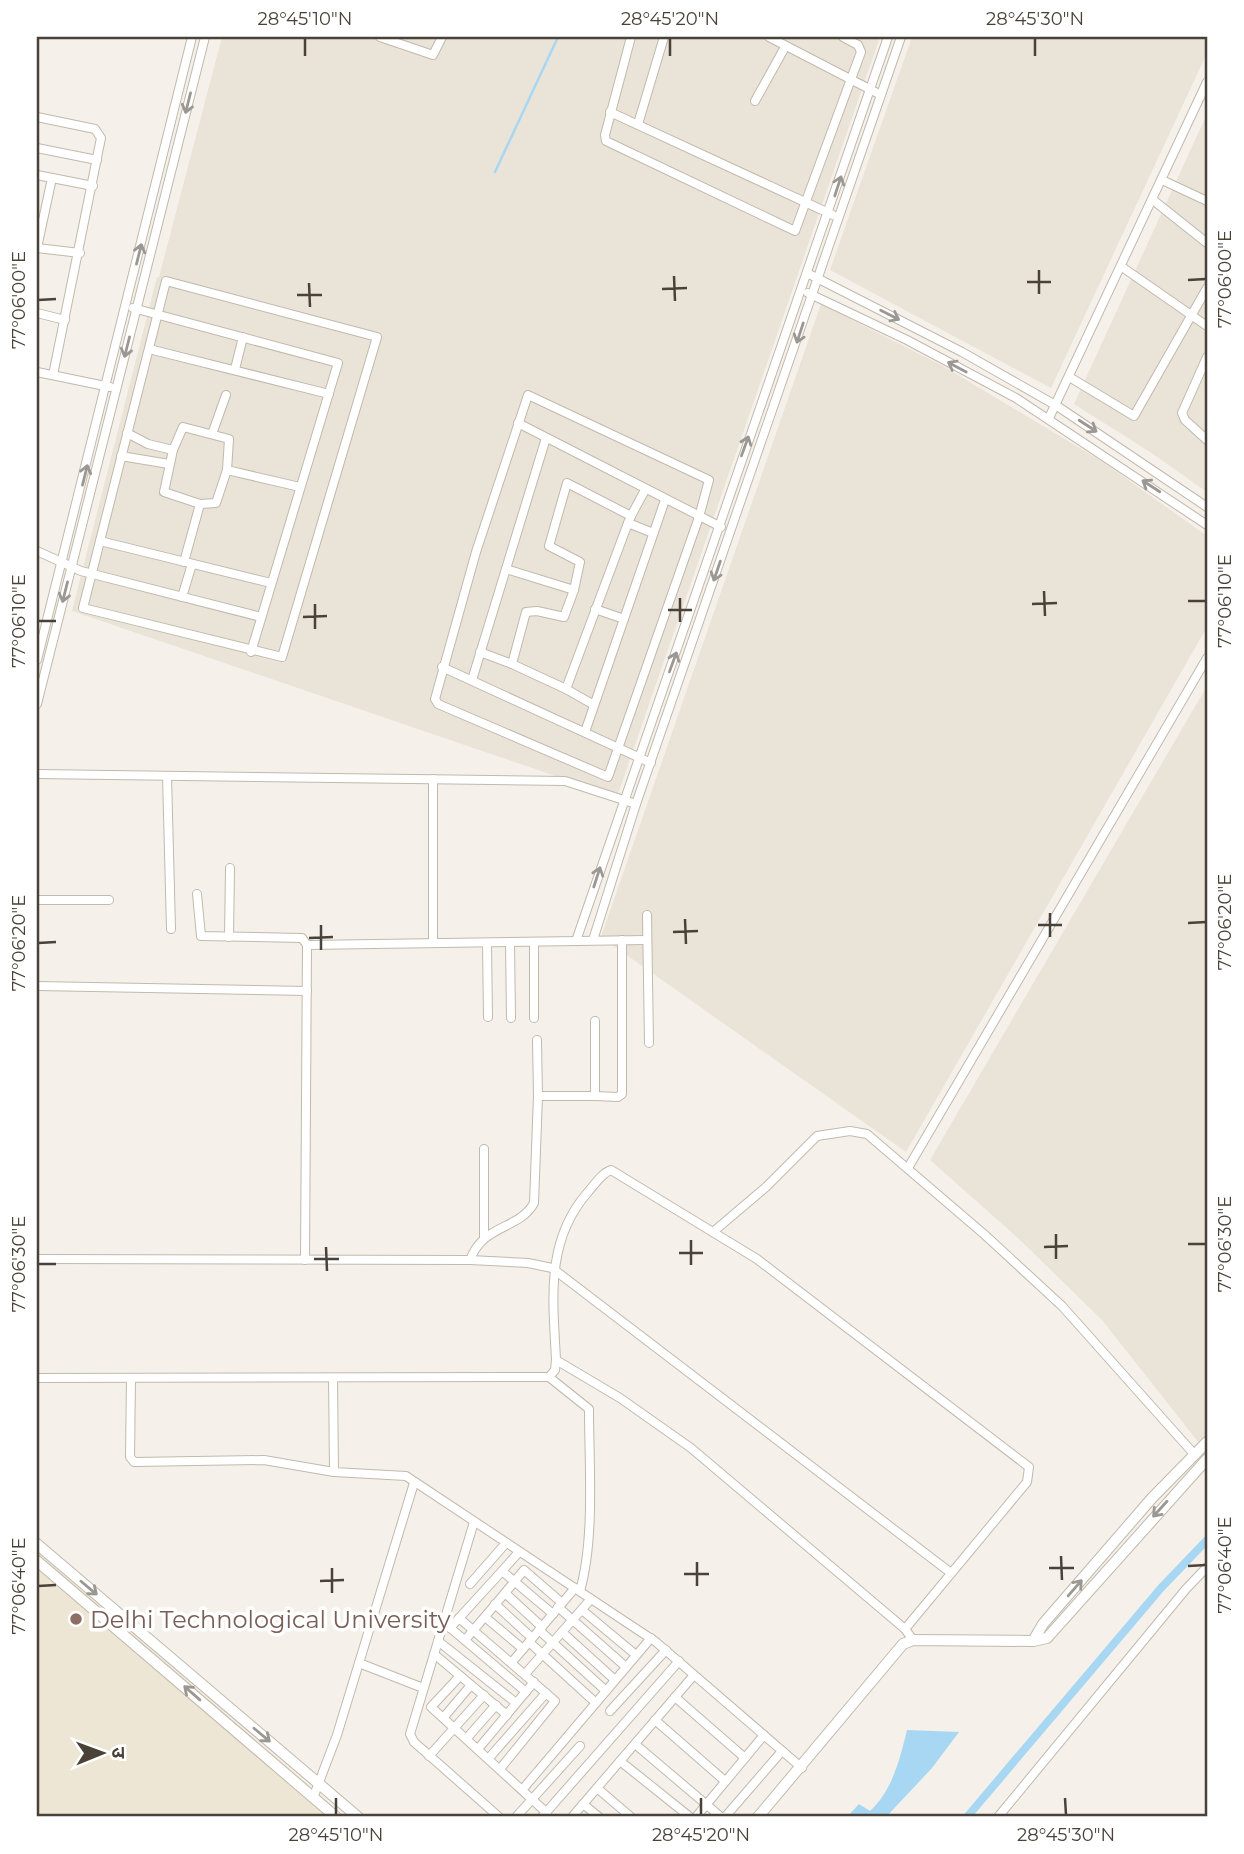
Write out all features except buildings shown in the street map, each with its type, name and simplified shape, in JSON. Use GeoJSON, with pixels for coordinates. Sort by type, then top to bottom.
{"type":"FeatureCollection","features":[{"type":"Feature","properties":{"kind":"street"},"geometry":{"type":"LineString","coordinates":[[37,704],[106,386],[192,37]]}},
{"type":"Feature","properties":{"kind":"street"},"geometry":{"type":"LineString","coordinates":[[37,660],[116,388],[205,37]]}},
{"type":"Feature","properties":{"kind":"street"},"geometry":{"type":"LineString","coordinates":[[380,37],[433,55],[442,37]]}},
{"type":"Feature","properties":{"kind":"street"},"geometry":{"type":"LineString","coordinates":[[631,37],[605,135],[608,143],[794,231],[807,203],[861,52],[858,45],[843,37]]}},
{"type":"Feature","properties":{"kind":"street"},"geometry":{"type":"LineString","coordinates":[[638,124],[664,37]]}},
{"type":"Feature","properties":{"kind":"street"},"geometry":{"type":"LineString","coordinates":[[769,37],[881,95]]}},
{"type":"Feature","properties":{"kind":"street"},"geometry":{"type":"LineString","coordinates":[[576,941],[888,37]]}},
{"type":"Feature","properties":{"kind":"street"},"geometry":{"type":"LineString","coordinates":[[593,940],[636,804],[901,37]]}},
{"type":"Feature","properties":{"kind":"street"},"geometry":{"type":"LineString","coordinates":[[755,101],[785,47]]}},
{"type":"Feature","properties":{"kind":"street"},"geometry":{"type":"LineString","coordinates":[[1049,418],[1071,378],[1207,82]]}},
{"type":"Feature","properties":{"kind":"street"},"geometry":{"type":"LineString","coordinates":[[610,112],[839,217]]}},
{"type":"Feature","properties":{"kind":"street"},"geometry":{"type":"LineString","coordinates":[[37,117],[95,129],[101,138],[80,253],[53,375]]}},
{"type":"Feature","properties":{"kind":"street"},"geometry":{"type":"LineString","coordinates":[[37,148],[97,160]]}},
{"type":"Feature","properties":{"kind":"street"},"geometry":{"type":"LineString","coordinates":[[37,175],[93,186]]}},
{"type":"Feature","properties":{"kind":"street"},"geometry":{"type":"LineString","coordinates":[[52,178],[37,248],[80,253]]}},
{"type":"Feature","properties":{"kind":"street"},"geometry":{"type":"LineString","coordinates":[[1162,180],[1207,201]]}},
{"type":"Feature","properties":{"kind":"street"},"geometry":{"type":"LineString","coordinates":[[1153,200],[1207,243]]}},
{"type":"Feature","properties":{"kind":"street"},"geometry":{"type":"LineString","coordinates":[[1122,267],[1207,326]]}},
{"type":"Feature","properties":{"kind":"street"},"geometry":{"type":"LineString","coordinates":[[807,273],[961,352],[1057,406],[1207,507]]}},
{"type":"Feature","properties":{"kind":"street"},"geometry":{"type":"LineString","coordinates":[[167,281],[377,337],[284,654],[278,658],[83,608],[149,349],[167,281]]}},
{"type":"Feature","properties":{"kind":"street"},"geometry":{"type":"LineString","coordinates":[[1071,378],[1134,416],[1207,288]]}},
{"type":"Feature","properties":{"kind":"street"},"geometry":{"type":"LineString","coordinates":[[800,291],[906,340],[1049,418],[1207,525]]}},
{"type":"Feature","properties":{"kind":"street"},"geometry":{"type":"LineString","coordinates":[[126,307],[337,362],[339,365],[251,652]]}},
{"type":"Feature","properties":{"kind":"street"},"geometry":{"type":"LineString","coordinates":[[37,313],[65,320]]}},
{"type":"Feature","properties":{"kind":"street"},"geometry":{"type":"LineString","coordinates":[[235,369],[243,337]]}},
{"type":"Feature","properties":{"kind":"street"},"geometry":{"type":"LineString","coordinates":[[149,349],[329,394]]}},
{"type":"Feature","properties":{"kind":"street"},"geometry":{"type":"LineString","coordinates":[[1207,357],[1182,413],[1185,420],[1207,437]]}},
{"type":"Feature","properties":{"kind":"street"},"geometry":{"type":"LineString","coordinates":[[37,372],[116,388]]}},
{"type":"Feature","properties":{"kind":"street"},"geometry":{"type":"LineString","coordinates":[[212,434],[226,395]]}},
{"type":"Feature","properties":{"kind":"street"},"geometry":{"type":"LineString","coordinates":[[531,395],[708,478],[699,517],[609,776],[605,777],[438,704],[435,699],[442,667],[526,397],[531,395]]}},
{"type":"Feature","properties":{"kind":"street"},"geometry":{"type":"LineString","coordinates":[[518,423],[730,532]]}},
{"type":"Feature","properties":{"kind":"street"},"geometry":{"type":"LineString","coordinates":[[183,427],[230,440],[227,470],[216,503],[200,504],[165,495],[163,489],[173,450],[183,427]]}},
{"type":"Feature","properties":{"kind":"street"},"geometry":{"type":"LineString","coordinates":[[127,433],[148,444],[173,450]]}},
{"type":"Feature","properties":{"kind":"street"},"geometry":{"type":"LineString","coordinates":[[472,680],[546,438]]}},
{"type":"Feature","properties":{"kind":"street"},"geometry":{"type":"LineString","coordinates":[[121,456],[169,464]]}},
{"type":"Feature","properties":{"kind":"street"},"geometry":{"type":"LineString","coordinates":[[227,470],[300,487]]}},
{"type":"Feature","properties":{"kind":"street"},"geometry":{"type":"LineString","coordinates":[[512,664],[527,611],[563,618],[574,590],[580,562],[549,546],[566,483],[653,533]]}},
{"type":"Feature","properties":{"kind":"street"},"geometry":{"type":"LineString","coordinates":[[566,689],[629,519],[645,490]]}},
{"type":"Feature","properties":{"kind":"street"},"geometry":{"type":"LineString","coordinates":[[585,732],[665,500]]}},
{"type":"Feature","properties":{"kind":"street"},"geometry":{"type":"LineString","coordinates":[[182,597],[200,504]]}},
{"type":"Feature","properties":{"kind":"street"},"geometry":{"type":"LineString","coordinates":[[100,541],[271,583]]}},
{"type":"Feature","properties":{"kind":"street"},"geometry":{"type":"LineString","coordinates":[[37,551],[92,574],[261,618]]}},
{"type":"Feature","properties":{"kind":"street"},"geometry":{"type":"LineString","coordinates":[[506,569],[574,590]]}},
{"type":"Feature","properties":{"kind":"street"},"geometry":{"type":"LineString","coordinates":[[595,609],[624,619]]}},
{"type":"Feature","properties":{"kind":"street"},"geometry":{"type":"LineString","coordinates":[[480,652],[566,689],[594,705]]}},
{"type":"Feature","properties":{"kind":"street"},"geometry":{"type":"LineString","coordinates":[[908,1168],[1207,657]]}},
{"type":"Feature","properties":{"kind":"street"},"geometry":{"type":"LineString","coordinates":[[442,667],[651,763]]}},
{"type":"Feature","properties":{"kind":"street"},"geometry":{"type":"LineString","coordinates":[[37,774],[565,781],[636,804]]}},
{"type":"Feature","properties":{"kind":"street"},"geometry":{"type":"LineString","coordinates":[[167,775],[171,929]]}},
{"type":"Feature","properties":{"kind":"street"},"geometry":{"type":"LineString","coordinates":[[433,779],[433,943]]}},
{"type":"Feature","properties":{"kind":"street"},"geometry":{"type":"LineString","coordinates":[[229,868],[229,937]]}},
{"type":"Feature","properties":{"kind":"street"},"geometry":{"type":"LineString","coordinates":[[197,894],[199,934],[229,937],[302,937],[307,945],[305,1260]]}},
{"type":"Feature","properties":{"kind":"street"},"geometry":{"type":"LineString","coordinates":[[37,900],[109,900]]}},
{"type":"Feature","properties":{"kind":"street"},"geometry":{"type":"LineString","coordinates":[[647,915],[649,1043]]}},
{"type":"Feature","properties":{"kind":"street"},"geometry":{"type":"LineString","coordinates":[[538,1096],[618,1097],[622,1094],[622,940]]}},
{"type":"Feature","properties":{"kind":"street"},"geometry":{"type":"LineString","coordinates":[[307,945],[647,940]]}},
{"type":"Feature","properties":{"kind":"street"},"geometry":{"type":"LineString","coordinates":[[534,942],[534,1018]]}},
{"type":"Feature","properties":{"kind":"street"},"geometry":{"type":"LineString","coordinates":[[487,943],[488,1017]]}},
{"type":"Feature","properties":{"kind":"street"},"geometry":{"type":"LineString","coordinates":[[510,943],[512,1018]]}},
{"type":"Feature","properties":{"kind":"street"},"geometry":{"type":"LineString","coordinates":[[37,986],[307,991]]}},
{"type":"Feature","properties":{"kind":"street"},"geometry":{"type":"LineString","coordinates":[[595,1021],[595,1096]]}},
{"type":"Feature","properties":{"kind":"street"},"geometry":{"type":"LineString","coordinates":[[472,1254],[484,1238],[527,1212],[534,1203],[537,1040]]}},
{"type":"Feature","properties":{"kind":"street"},"geometry":{"type":"LineString","coordinates":[[713,1232],[820,1134],[850,1131],[867,1134],[1062,1306],[1194,1454]]}},
{"type":"Feature","properties":{"kind":"street"},"geometry":{"type":"LineString","coordinates":[[484,1149],[484,1238]]}},
{"type":"Feature","properties":{"kind":"street"},"geometry":{"type":"LineString","coordinates":[[549,1377],[555,1370],[556,1360],[552,1268],[557,1249],[575,1207],[608,1170],[713,1232],[785,1279],[1029,1467],[1027,1482],[905,1629]]}},
{"type":"Feature","properties":{"kind":"street"},"geometry":{"type":"LineString","coordinates":[[37,1259],[305,1260],[472,1254],[552,1268],[951,1573]]}},
{"type":"Feature","properties":{"kind":"street"},"geometry":{"type":"LineString","coordinates":[[556,1360],[620,1398],[691,1448],[905,1629],[913,1640]]}},
{"type":"Feature","properties":{"kind":"street"},"geometry":{"type":"LineString","coordinates":[[37,1378],[549,1377],[589,1409],[586,1541],[577,1589],[557,1608],[512,1662]]}},
{"type":"Feature","properties":{"kind":"street"},"geometry":{"type":"LineString","coordinates":[[131,1378],[130,1457],[134,1462],[264,1460],[334,1472],[403,1475],[651,1638],[802,1768]]}},
{"type":"Feature","properties":{"kind":"street"},"geometry":{"type":"LineString","coordinates":[[333,1378],[334,1472]]}},
{"type":"Feature","properties":{"kind":"street"},"geometry":{"type":"LineString","coordinates":[[1033,1641],[1043,1624],[1207,1442]]}},
{"type":"Feature","properties":{"kind":"street"},"geometry":{"type":"LineString","coordinates":[[758,1817],[802,1768],[903,1644],[913,1640],[1033,1641],[1052,1635],[1207,1459]]}},
{"type":"Feature","properties":{"kind":"street"},"geometry":{"type":"LineString","coordinates":[[313,1798],[320,1786],[414,1483]]}},
{"type":"Feature","properties":{"kind":"street"},"geometry":{"type":"LineString","coordinates":[[474,1522],[447,1625],[438,1641],[410,1738],[499,1817]]}},
{"type":"Feature","properties":{"kind":"street"},"geometry":{"type":"LineString","coordinates":[[470,1584],[506,1543]]}},
{"type":"Feature","properties":{"kind":"street"},"geometry":{"type":"LineString","coordinates":[[37,1544],[358,1817]]}},
{"type":"Feature","properties":{"kind":"street"},"geometry":{"type":"LineString","coordinates":[[447,1625],[459,1618],[519,1552]]}},
{"type":"Feature","properties":{"kind":"street"},"geometry":{"type":"LineString","coordinates":[[465,1640],[533,1560]]}},
{"type":"Feature","properties":{"kind":"street"},"geometry":{"type":"LineString","coordinates":[[37,1562],[336,1817]]}},
{"type":"Feature","properties":{"kind":"street"},"geometry":{"type":"LineString","coordinates":[[998,1817],[1207,1567]]}},
{"type":"Feature","properties":{"kind":"street"},"geometry":{"type":"LineString","coordinates":[[524,1570],[557,1608]]}},
{"type":"Feature","properties":{"kind":"street"},"geometry":{"type":"LineString","coordinates":[[502,1571],[573,1620],[626,1667]]}},
{"type":"Feature","properties":{"kind":"street"},"geometry":{"type":"LineString","coordinates":[[505,1593],[606,1691]]}},
{"type":"Feature","properties":{"kind":"street"},"geometry":{"type":"LineString","coordinates":[[525,1674],[592,1599]]}},
{"type":"Feature","properties":{"kind":"street"},"geometry":{"type":"LineString","coordinates":[[495,1605],[531,1640],[542,1655],[596,1703]]}},
{"type":"Feature","properties":{"kind":"street"},"geometry":{"type":"LineString","coordinates":[[582,1610],[636,1655]]}},
{"type":"Feature","properties":{"kind":"street"},"geometry":{"type":"LineString","coordinates":[[485,1617],[523,1649]]}},
{"type":"Feature","properties":{"kind":"street"},"geometry":{"type":"LineString","coordinates":[[459,1618],[554,1700],[554,1705],[500,1769]]}},
{"type":"Feature","properties":{"kind":"street"},"geometry":{"type":"LineString","coordinates":[[447,1625],[526,1692]]}},
{"type":"Feature","properties":{"kind":"street"},"geometry":{"type":"LineString","coordinates":[[562,1632],[615,1680]]}},
{"type":"Feature","properties":{"kind":"street"},"geometry":{"type":"LineString","coordinates":[[522,1790],[651,1638]]}},
{"type":"Feature","properties":{"kind":"street"},"geometry":{"type":"LineString","coordinates":[[438,1641],[516,1703]]}},
{"type":"Feature","properties":{"kind":"street"},"geometry":{"type":"LineString","coordinates":[[610,1711],[666,1650]]}},
{"type":"Feature","properties":{"kind":"street"},"geometry":{"type":"LineString","coordinates":[[434,1654],[507,1715]]}},
{"type":"Feature","properties":{"kind":"street"},"geometry":{"type":"LineString","coordinates":[[418,1706],[431,1707],[456,1727],[533,1800],[545,1815],[679,1661]]}},
{"type":"Feature","properties":{"kind":"street"},"geometry":{"type":"LineString","coordinates":[[359,1663],[423,1688]]}},
{"type":"Feature","properties":{"kind":"street"},"geometry":{"type":"LineString","coordinates":[[572,1817],[694,1675]]}},
{"type":"Feature","properties":{"kind":"street"},"geometry":{"type":"LineString","coordinates":[[431,1707],[460,1676]]}},
{"type":"Feature","properties":{"kind":"street"},"geometry":{"type":"LineString","coordinates":[[478,1749],[534,1682]]}},
{"type":"Feature","properties":{"kind":"street"},"geometry":{"type":"LineString","coordinates":[[444,1717],[471,1685]]}},
{"type":"Feature","properties":{"kind":"street"},"geometry":{"type":"LineString","coordinates":[[489,1758],[546,1692]]}},
{"type":"Feature","properties":{"kind":"street"},"geometry":{"type":"LineString","coordinates":[[429,1756],[484,1695]]}},
{"type":"Feature","properties":{"kind":"street"},"geometry":{"type":"LineString","coordinates":[[675,1697],[745,1758]]}},
{"type":"Feature","properties":{"kind":"street"},"geometry":{"type":"LineString","coordinates":[[467,1738],[496,1705]]}},
{"type":"Feature","properties":{"kind":"street"},"geometry":{"type":"LineString","coordinates":[[656,1720],[726,1781]]}},
{"type":"Feature","properties":{"kind":"street"},"geometry":{"type":"LineString","coordinates":[[695,1817],[764,1735]]}},
{"type":"Feature","properties":{"kind":"street"},"geometry":{"type":"LineString","coordinates":[[635,1744],[723,1817],[782,1751]]}},
{"type":"Feature","properties":{"kind":"street"},"geometry":{"type":"LineString","coordinates":[[516,1817],[580,1746]]}},
{"type":"Feature","properties":{"kind":"street"},"geometry":{"type":"LineString","coordinates":[[620,1761],[690,1817]]}},
{"type":"Feature","properties":{"kind":"street"},"geometry":{"type":"LineString","coordinates":[[597,1788],[631,1817]]}},
{"type":"Feature","properties":{"kind":"street"},"geometry":{"type":"LineString","coordinates":[[583,1804],[599,1817]]}},
{"type":"Feature","properties":{"kind":"shaded area"},"geometry":{"type":"Polygon","coordinates":[[[222,37],[880,37],[617,797],[72,611],[157,277],[222,37]]]}},
{"type":"Feature","properties":{"kind":"shaded area"},"geometry":{"type":"Polygon","coordinates":[[[912,37],[1207,37],[1207,53],[1051,388],[830,270],[912,37]]]}},
{"type":"Feature","properties":{"kind":"shaded area"},"geometry":{"type":"Polygon","coordinates":[[[1207,114],[1207,492],[1074,404],[1207,114]]]}},
{"type":"Feature","properties":{"kind":"shaded area"},"geometry":{"type":"Polygon","coordinates":[[[821,304],[943,366],[1103,462],[1207,536],[1207,627],[906,1152],[601,937],[821,304]]]}},
{"type":"Feature","properties":{"kind":"shaded area"},"geometry":{"type":"Polygon","coordinates":[[[1207,686],[1207,1443],[1203,1448],[1102,1320],[1019,1239],[930,1160],[1207,686]]]}},
{"type":"Feature","properties":{"kind":"shaded area","name":"Delhi Technological University"},"geometry":{"type":"Polygon","coordinates":[[[37,1552],[291,1770],[345,1817],[37,1817],[37,1552]]]}},
{"type":"Feature","properties":{"kind":"water"},"geometry":{"type":"Polygon","coordinates":[[[907,1730],[959,1732],[932,1768],[886,1817],[847,1817],[859,1804],[870,1811],[878,1803],[890,1784],[907,1730]]]}},
{"type":"Feature","properties":{"kind":"waterway"},"geometry":{"type":"LineString","coordinates":[[495,172],[558,37]]}},
{"type":"Feature","properties":{"kind":"waterway"},"geometry":{"type":"LineString","coordinates":[[967,1817],[1161,1588],[1207,1540]]}},
{"type":"Feature","properties":{"kind":"place","name":"Delhi Technological University"},"geometry":{"type":"Point","coordinates":[76,1619]}}]}
